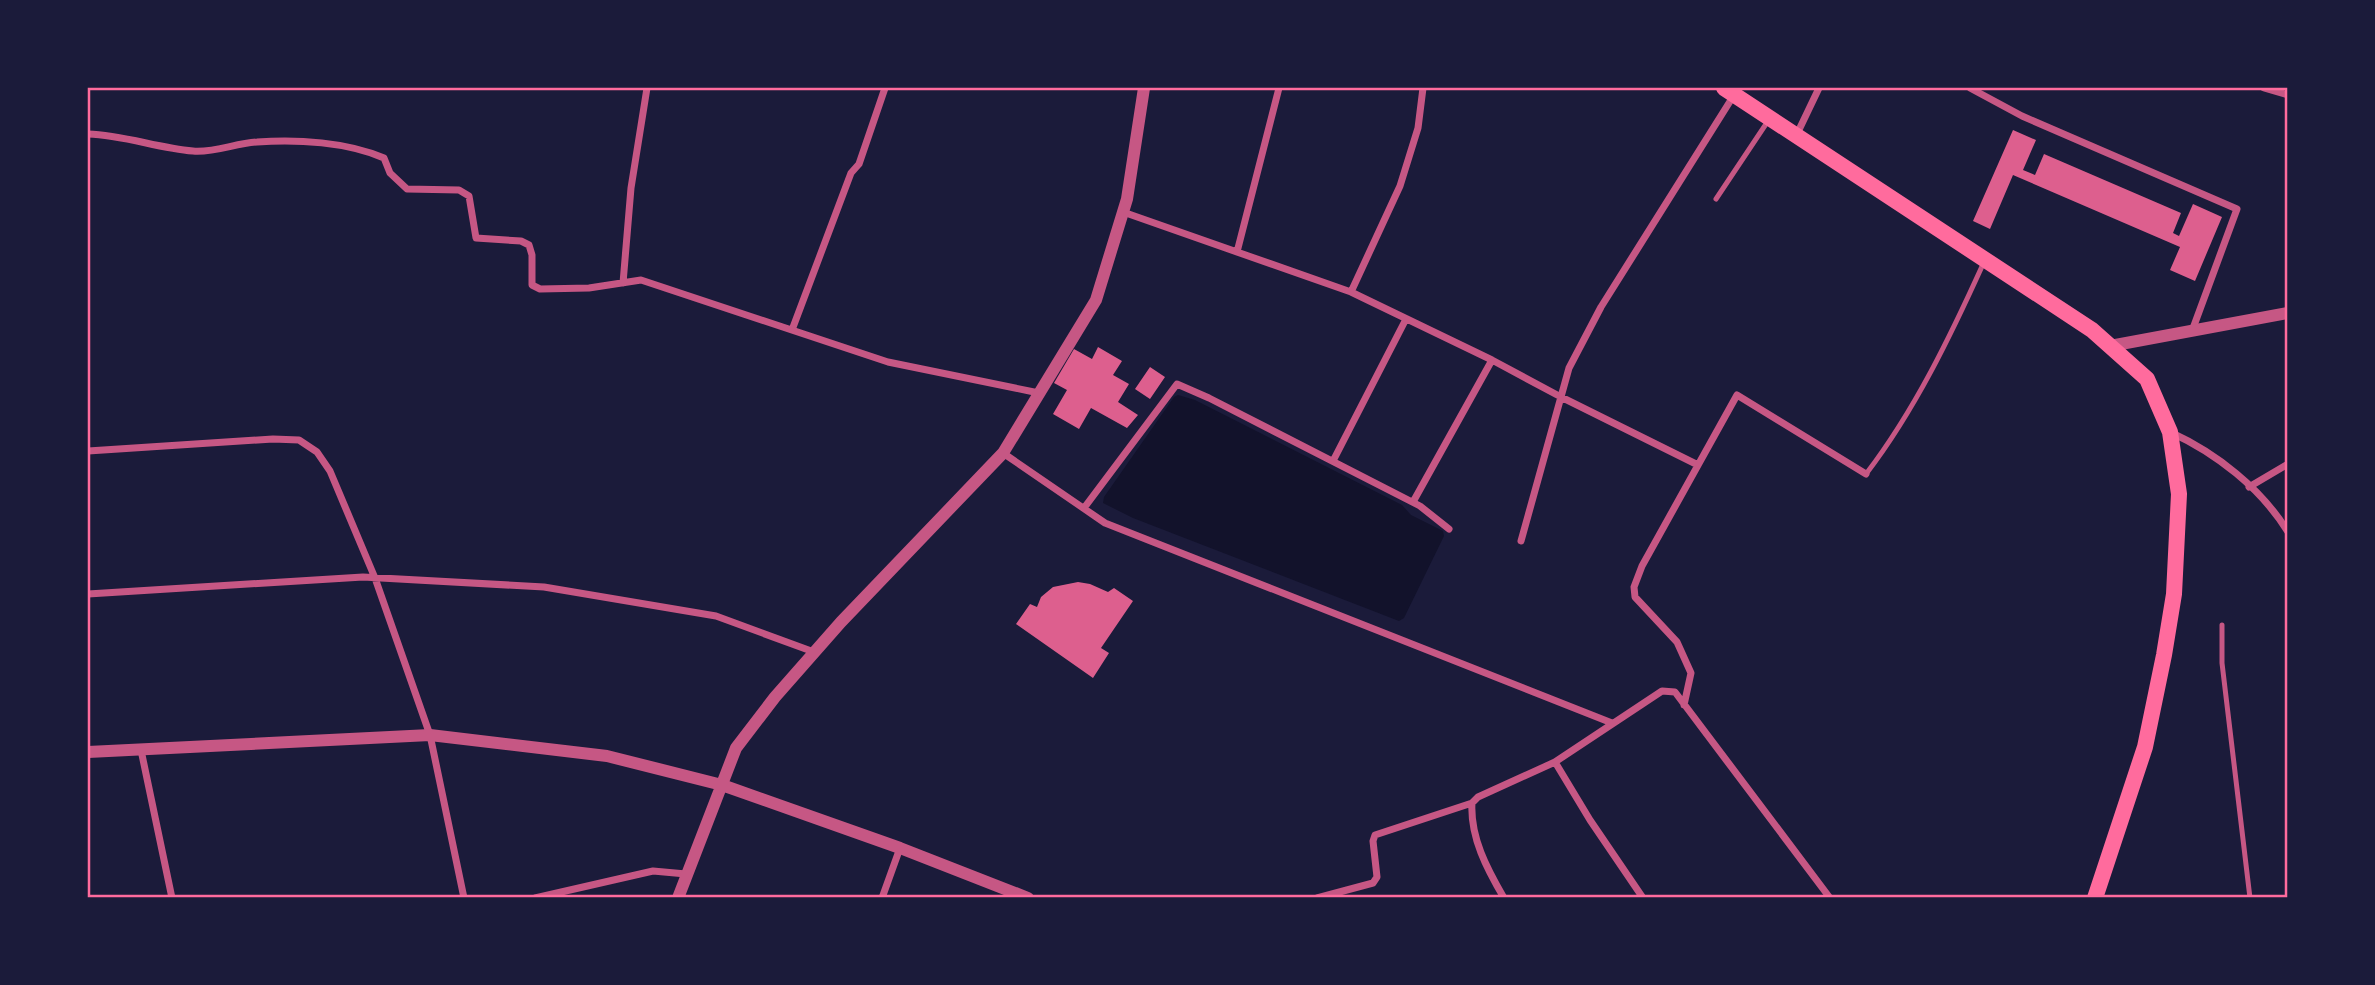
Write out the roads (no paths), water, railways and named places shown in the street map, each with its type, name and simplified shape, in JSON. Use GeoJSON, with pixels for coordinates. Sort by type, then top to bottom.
{"type":"FeatureCollection","features":[{"type":"Feature","properties":{"kind":"main road"},"geometry":{"type":"LineString","coordinates":[[1729,91],[2092,330],[2147,379],[2169,432],[2179,506],[2174,594],[2145,747],[2095,898]]}},
{"type":"Feature","properties":{"kind":"street"},"geometry":{"type":"LineString","coordinates":[[623,283],[631,188],[647,88]]}},
{"type":"Feature","properties":{"kind":"street"},"geometry":{"type":"LineString","coordinates":[[792,330],[851,173],[859,164],[886,88]]}},
{"type":"Feature","properties":{"kind":"street"},"geometry":{"type":"LineString","coordinates":[[678,898],[736,748],[814,652],[1003,453],[1096,300],[1128,199],[1143,88]]}},
{"type":"Feature","properties":{"kind":"street"},"geometry":{"type":"LineString","coordinates":[[1237,252],[1279,88]]}},
{"type":"Feature","properties":{"kind":"street"},"geometry":{"type":"LineString","coordinates":[[1351,292],[1400,186],[1418,128],[1423,88]]}},
{"type":"Feature","properties":{"kind":"street"},"geometry":{"type":"LineString","coordinates":[[1796,135],[1819,88]]}},
{"type":"Feature","properties":{"kind":"street"},"geometry":{"type":"LineString","coordinates":[[1970,88],[2021,116],[2237,209],[2192,331]]}},
{"type":"Feature","properties":{"kind":"street"},"geometry":{"type":"LineString","coordinates":[[2264,88],[2287,95]]}},
{"type":"Feature","properties":{"kind":"street"},"geometry":{"type":"LineString","coordinates":[[1521,541],[1569,368],[1601,307],[1729,91]]}},
{"type":"Feature","properties":{"kind":"street"},"geometry":{"type":"LineString","coordinates":[[88,134],[108,134],[197,151],[256,142],[306,142],[366,150],[384,158],[390,173],[407,189],[459,190],[469,196],[476,238],[521,241],[529,245],[532,255],[531,285],[540,289],[589,288],[641,280],[888,362],[1040,393]]}},
{"type":"Feature","properties":{"kind":"street"},"geometry":{"type":"LineString","coordinates":[[1123,212],[1351,292],[1698,464]]}},
{"type":"Feature","properties":{"kind":"street"},"geometry":{"type":"LineString","coordinates":[[2110,346],[2287,313]]}},
{"type":"Feature","properties":{"kind":"street"},"geometry":{"type":"LineString","coordinates":[[1334,461],[1406,319]]}},
{"type":"Feature","properties":{"kind":"street"},"geometry":{"type":"LineString","coordinates":[[1413,502],[1492,360]]}},
{"type":"Feature","properties":{"kind":"street"},"geometry":{"type":"LineString","coordinates":[[1084,508],[1177,384],[1413,502],[1448,528]]}},
{"type":"Feature","properties":{"kind":"street"},"geometry":{"type":"LineString","coordinates":[[1684,705],[1691,673],[1678,642],[1636,597],[1634,587],[1642,566],[1737,395],[1866,474]]}},
{"type":"Feature","properties":{"kind":"street"},"geometry":{"type":"LineString","coordinates":[[2169,432],[2200,446],[2229,467],[2276,512],[2287,532]]}},
{"type":"Feature","properties":{"kind":"street"},"geometry":{"type":"LineString","coordinates":[[88,451],[273,439],[299,440],[317,452],[330,471],[375,578],[430,735],[464,898]]}},
{"type":"Feature","properties":{"kind":"street"},"geometry":{"type":"LineString","coordinates":[[1003,453],[1105,523],[1612,723]]}},
{"type":"Feature","properties":{"kind":"street"},"geometry":{"type":"LineString","coordinates":[[2249,487],[2287,464]]}},
{"type":"Feature","properties":{"kind":"street"},"geometry":{"type":"LineString","coordinates":[[88,594],[375,578],[544,587],[716,616],[814,652]]}},
{"type":"Feature","properties":{"kind":"street"},"geometry":{"type":"LineString","coordinates":[[1317,898],[1373,883],[1377,877],[1373,841],[1375,835],[1472,803],[1478,797],[1555,762],[1662,691],[1675,692],[1830,898]]}},
{"type":"Feature","properties":{"kind":"street"},"geometry":{"type":"LineString","coordinates":[[88,752],[430,735],[607,756],[722,785],[900,848],[1028,898]]}},
{"type":"Feature","properties":{"kind":"street"},"geometry":{"type":"LineString","coordinates":[[141,750],[172,898]]}},
{"type":"Feature","properties":{"kind":"street"},"geometry":{"type":"LineString","coordinates":[[1555,762],[1590,820],[1643,898]]}},
{"type":"Feature","properties":{"kind":"street"},"geometry":{"type":"LineString","coordinates":[[1472,803],[1471,816],[1477,841],[1488,870],[1504,898]]}},
{"type":"Feature","properties":{"kind":"street"},"geometry":{"type":"LineString","coordinates":[[882,898],[900,848]]}},
{"type":"Feature","properties":{"kind":"street"},"geometry":{"type":"LineString","coordinates":[[535,898],[653,871],[686,874]]}},
{"type":"Feature","properties":{"kind":"lane"},"geometry":{"type":"LineString","coordinates":[[1716,199],[1770,118]]}},
{"type":"Feature","properties":{"kind":"lane"},"geometry":{"type":"LineString","coordinates":[[1866,474],[1889,444],[1958,318],[1985,259]]}},
{"type":"Feature","properties":{"kind":"lane"},"geometry":{"type":"LineString","coordinates":[[2222,625],[2222,663],[2250,898]]}}]}
